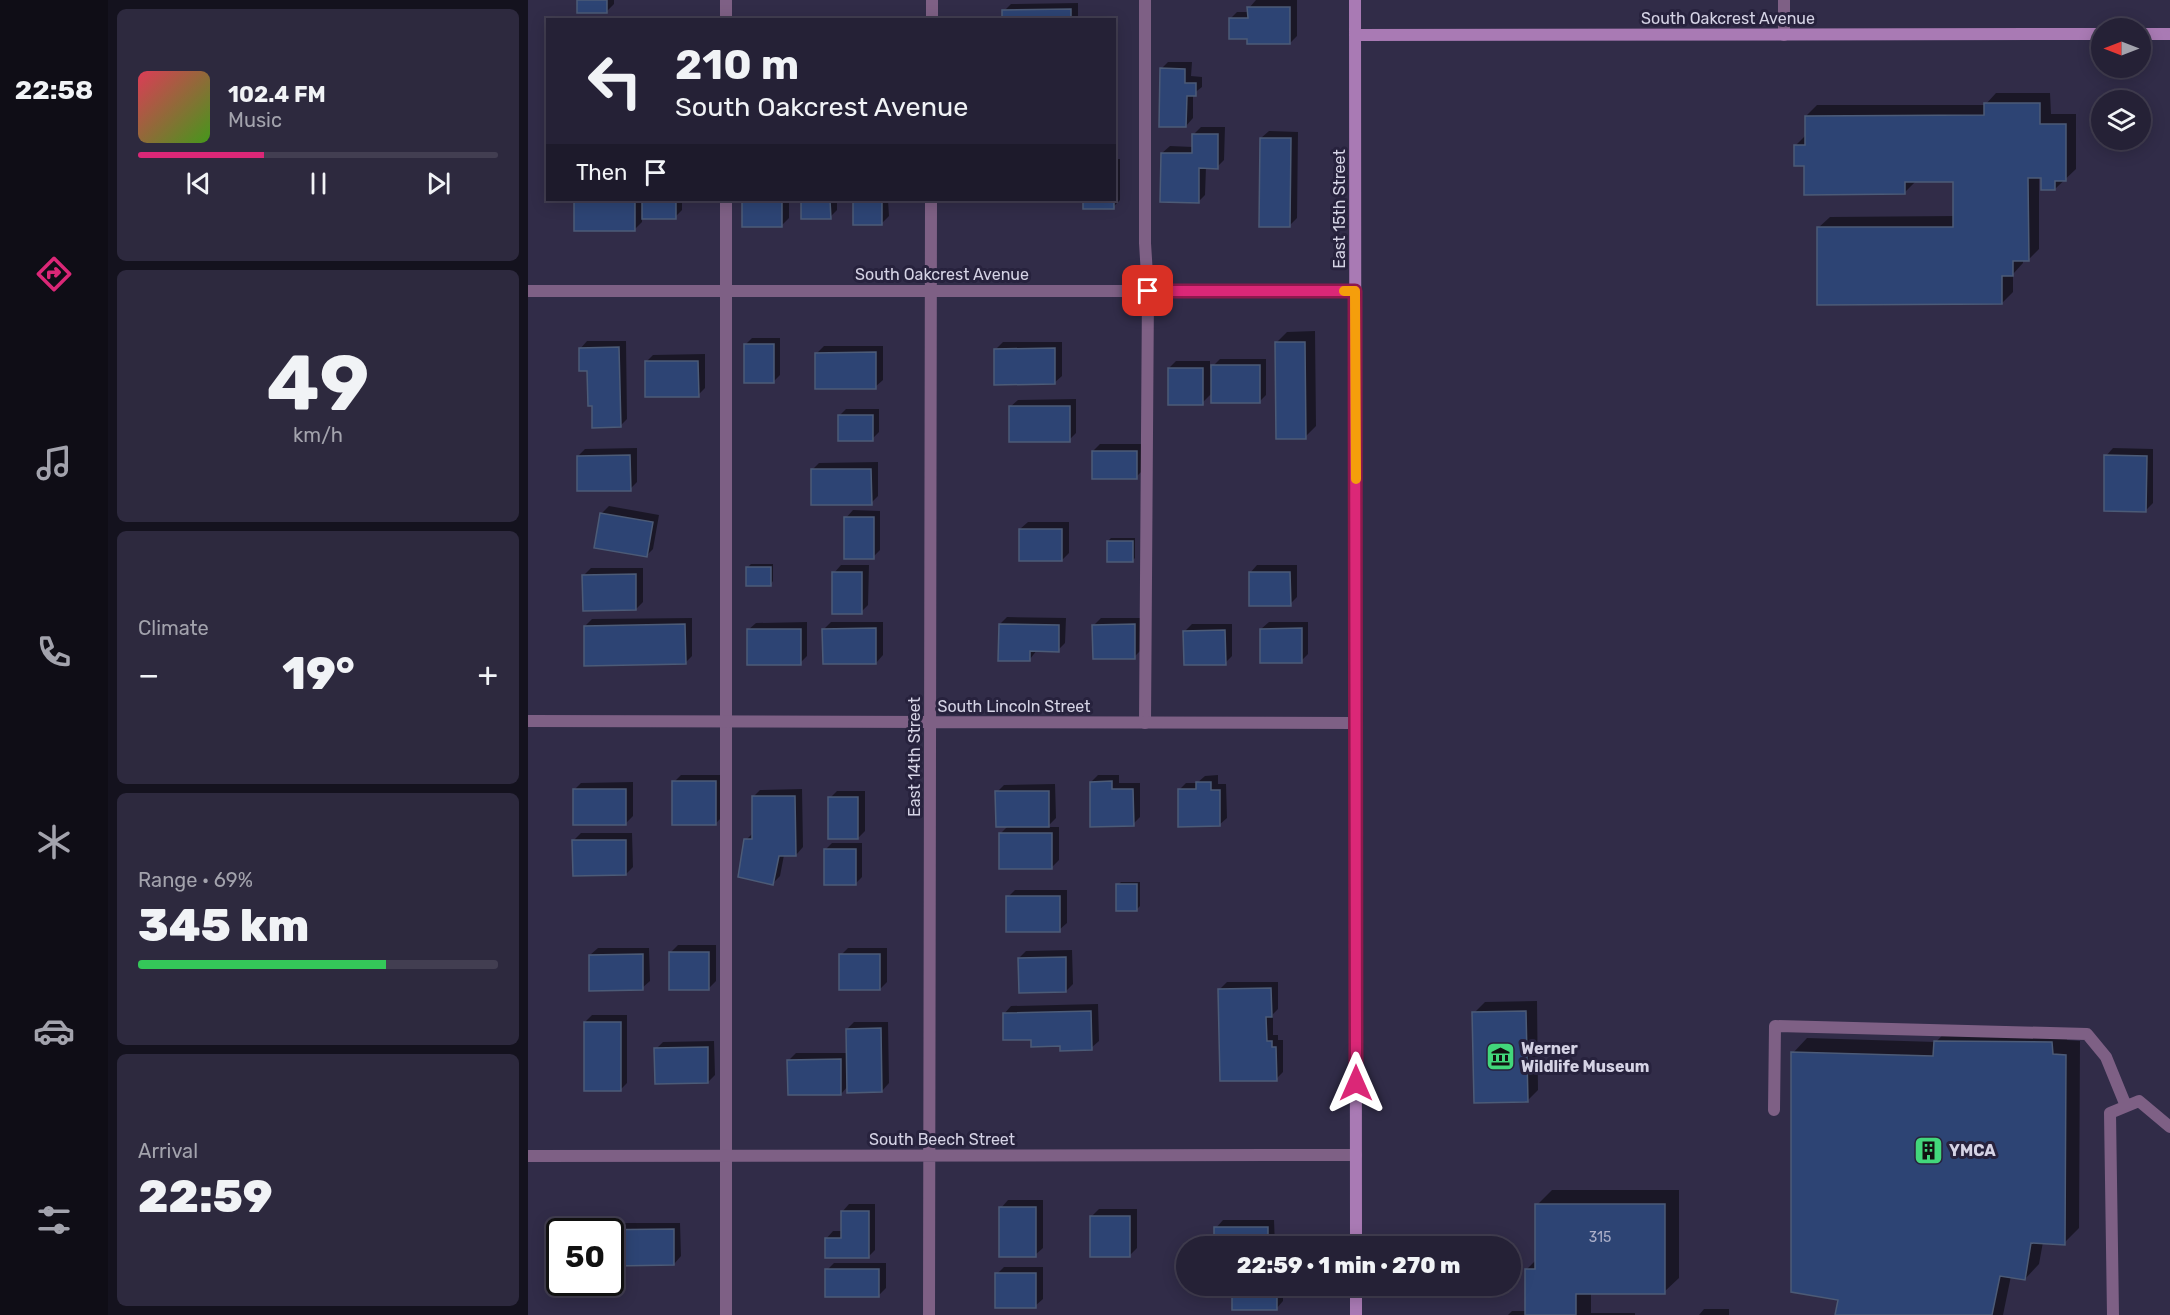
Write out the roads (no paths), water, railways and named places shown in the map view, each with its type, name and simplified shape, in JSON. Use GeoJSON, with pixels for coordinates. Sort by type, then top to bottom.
{"type":"FeatureCollection","features":[{"type":"Feature","properties":{"kind":"main road","name":"East 15th Street"},"geometry":{"type":"LineString","coordinates":[[1355,0],[1356,1236]]}},
{"type":"Feature","properties":{"kind":"main road","name":"South Oakcrest Avenue"},"geometry":{"type":"LineString","coordinates":[[1355,35],[2091,34]]}},
{"type":"Feature","properties":{"kind":"main road"},"geometry":{"type":"LineString","coordinates":[[2151,34],[2170,34]]}},
{"type":"Feature","properties":{"kind":"main road"},"geometry":{"type":"LineString","coordinates":[[1356,1296],[1356,1315]]}},
{"type":"Feature","properties":{"kind":"street"},"geometry":{"type":"LineString","coordinates":[[726,0],[726,18]]}},
{"type":"Feature","properties":{"kind":"street"},"geometry":{"type":"LineString","coordinates":[[932,0],[932,18]]}},
{"type":"Feature","properties":{"kind":"street"},"geometry":{"type":"LineString","coordinates":[[1145,723],[1148,291],[1145,243],[1146,0]]}},
{"type":"Feature","properties":{"kind":"street"},"geometry":{"type":"LineString","coordinates":[[1784,0],[1784,34]]}},
{"type":"Feature","properties":{"kind":"street"},"geometry":{"type":"LineString","coordinates":[[726,201],[726,1315]]}},
{"type":"Feature","properties":{"kind":"street","name":"East 14th Street"},"geometry":{"type":"LineString","coordinates":[[929,1315],[932,201]]}},
{"type":"Feature","properties":{"kind":"street","name":"South Oakcrest Avenue"},"geometry":{"type":"LineString","coordinates":[[528,291],[1355,291]]}},
{"type":"Feature","properties":{"kind":"street","name":"South Lincoln Street"},"geometry":{"type":"LineString","coordinates":[[528,721],[1356,723]]}},
{"type":"Feature","properties":{"kind":"street"},"geometry":{"type":"LineString","coordinates":[[1774,1110],[1775,1026],[2087,1034],[2106,1057],[2127,1106]]}},
{"type":"Feature","properties":{"kind":"street"},"geometry":{"type":"LineString","coordinates":[[2112,1315],[2110,1113],[2139,1101],[2170,1127]]}},
{"type":"Feature","properties":{"kind":"street","name":"South Beech Street"},"geometry":{"type":"LineString","coordinates":[[528,1156],[1356,1155]]}},
{"type":"Feature","properties":{"kind":"place","name":"Werner Wildlife Museum"},"geometry":{"type":"Point","coordinates":[1500,1057]}},
{"type":"Feature","properties":{"kind":"place","name":"YMCA"},"geometry":{"type":"Point","coordinates":[1928,1150]}}]}
